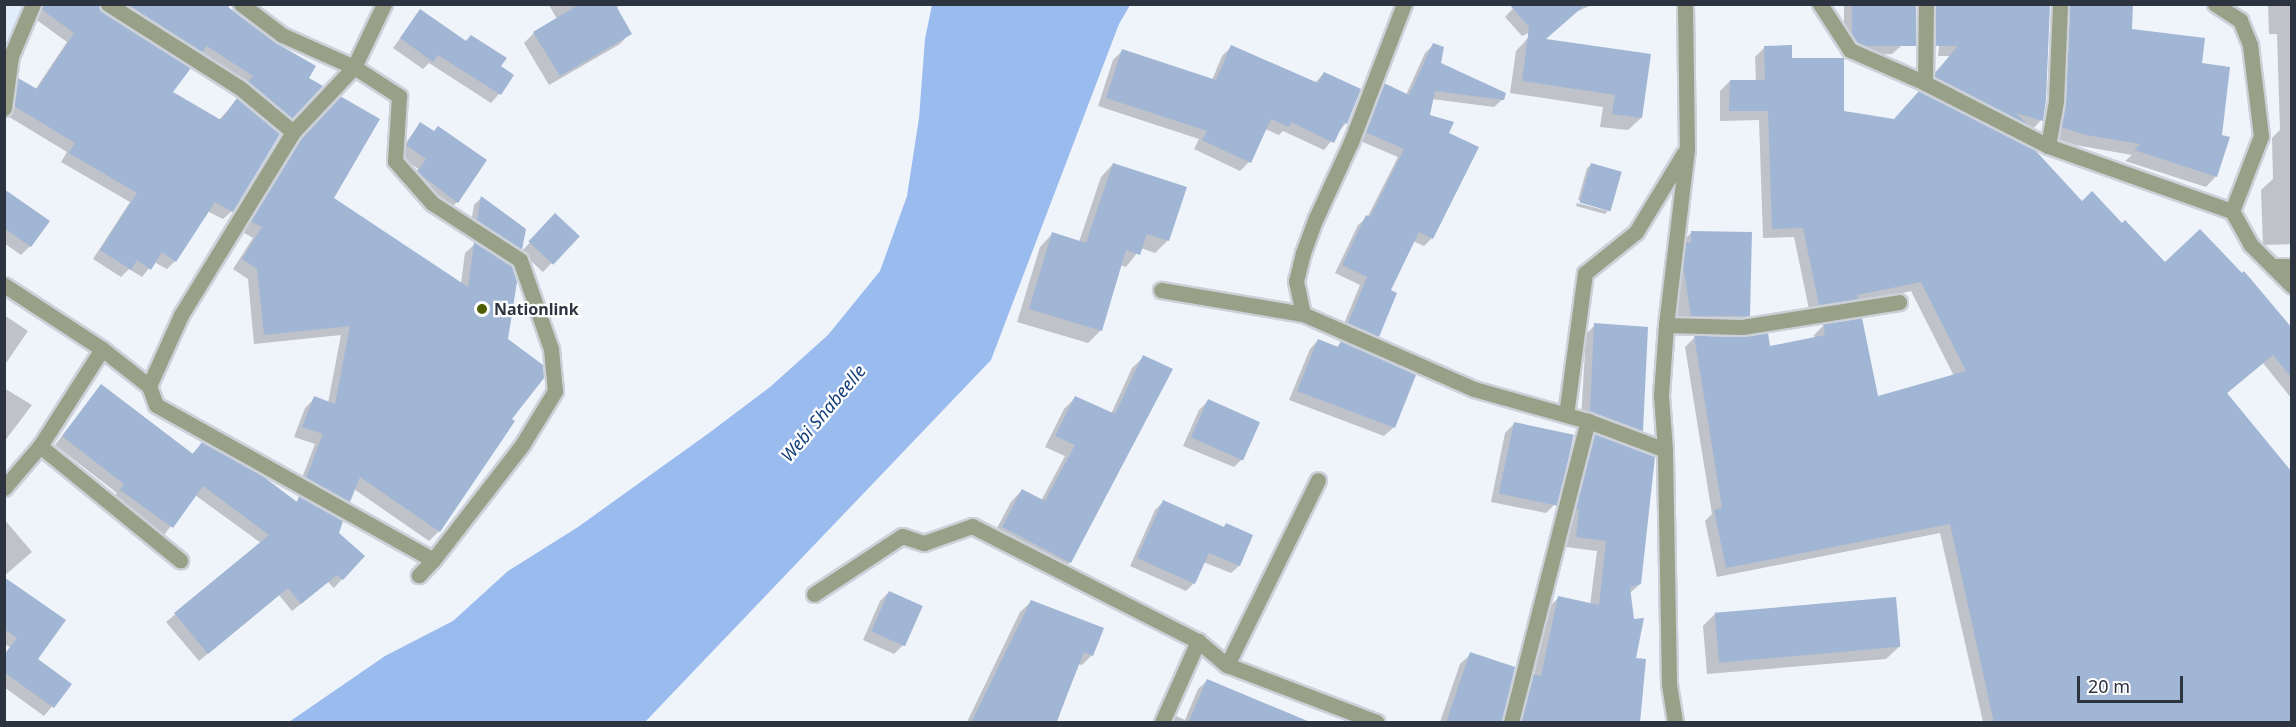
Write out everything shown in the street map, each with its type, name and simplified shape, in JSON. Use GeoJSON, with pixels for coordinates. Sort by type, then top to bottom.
{"type":"FeatureCollection","features":[{"type":"Feature","properties":{"kind":"street"},"geometry":{"type":"LineString","coordinates":[[4,108],[12,56],[33,4]]}},
{"type":"Feature","properties":{"kind":"street"},"geometry":{"type":"LineString","coordinates":[[108,4],[238,87],[293,132]]}},
{"type":"Feature","properties":{"kind":"street"},"geometry":{"type":"LineString","coordinates":[[242,4],[282,35],[354,67],[399,96],[395,161],[432,203],[520,260],[551,349],[555,391],[522,445],[419,575]]}},
{"type":"Feature","properties":{"kind":"street"},"geometry":{"type":"LineString","coordinates":[[149,386],[181,315],[293,132],[354,67],[384,4]]}},
{"type":"Feature","properties":{"kind":"street"},"geometry":{"type":"LineString","coordinates":[[1303,314],[1296,281],[1303,253],[1316,218],[1351,142],[1404,4]]}},
{"type":"Feature","properties":{"kind":"street"},"geometry":{"type":"LineString","coordinates":[[1675,723],[1669,684],[1665,450],[1661,394],[1666,325],[1687,148],[1685,4]]}},
{"type":"Feature","properties":{"kind":"street"},"geometry":{"type":"LineString","coordinates":[[1820,4],[1850,50],[1925,83],[2048,146],[2232,211],[2250,244],[2292,286]]}},
{"type":"Feature","properties":{"kind":"street"},"geometry":{"type":"LineString","coordinates":[[1925,83],[1926,4]]}},
{"type":"Feature","properties":{"kind":"street"},"geometry":{"type":"LineString","coordinates":[[2048,146],[2056,101],[2060,4]]}},
{"type":"Feature","properties":{"kind":"street"},"geometry":{"type":"LineString","coordinates":[[2215,4],[2240,21],[2250,45],[2261,136],[2232,211]]}},
{"type":"Feature","properties":{"kind":"street"},"geometry":{"type":"LineString","coordinates":[[1566,415],[1586,273],[1636,232],[1687,148]]}},
{"type":"Feature","properties":{"kind":"street"},"geometry":{"type":"LineString","coordinates":[[2272,266],[2292,266]]}},
{"type":"Feature","properties":{"kind":"street"},"geometry":{"type":"LineString","coordinates":[[4,285],[102,349],[149,386],[156,405],[433,560]]}},
{"type":"Feature","properties":{"kind":"street"},"geometry":{"type":"LineString","coordinates":[[1161,290],[1303,314],[1474,389],[1588,421],[1665,450]]}},
{"type":"Feature","properties":{"kind":"street"},"geometry":{"type":"LineString","coordinates":[[1666,325],[1742,327],[1899,302]]}},
{"type":"Feature","properties":{"kind":"street"},"geometry":{"type":"LineString","coordinates":[[4,488],[40,446],[102,349]]}},
{"type":"Feature","properties":{"kind":"street"},"geometry":{"type":"LineString","coordinates":[[1511,723],[1588,421]]}},
{"type":"Feature","properties":{"kind":"street"},"geometry":{"type":"LineString","coordinates":[[40,446],[180,560]]}},
{"type":"Feature","properties":{"kind":"street"},"geometry":{"type":"LineString","coordinates":[[1227,665],[1318,480]]}},
{"type":"Feature","properties":{"kind":"street"},"geometry":{"type":"LineString","coordinates":[[814,594],[902,536],[924,543],[972,526],[1198,641],[1227,665],[1376,723]]}},
{"type":"Feature","properties":{"kind":"street"},"geometry":{"type":"LineString","coordinates":[[1162,723],[1198,641]]}},
{"type":"Feature","properties":{"kind":"shaded area"},"geometry":{"type":"Polygon","coordinates":[[[5,5],[29,5],[8,42],[5,56],[5,5]]]}},
{"type":"Feature","properties":{"kind":"water","name":"Webi Shabeelle"},"geometry":{"type":"Polygon","coordinates":[[[932,5],[1130,5],[1119,24],[991,360],[645,722],[289,722],[385,656],[453,621],[508,571],[578,527],[709,433],[770,387],[828,335],[880,271],[907,196],[919,118],[925,39],[932,5]]]}},
{"type":"Feature","properties":{"kind":"building"},"geometry":{"type":"Polygon","coordinates":[[[43,4],[98,4],[103,12],[191,68],[173,92],[221,120],[237,98],[280,134],[233,212],[215,202],[176,262],[162,252],[151,270],[137,260],[131,270],[100,250],[137,193],[69,153],[75,143],[14,106],[18,78],[37,89],[74,33],[41,9],[43,4]]]}},
{"type":"Feature","properties":{"kind":"building"},"geometry":{"type":"Polygon","coordinates":[[[127,4],[224,4],[276,43],[316,66],[309,78],[323,86],[292,119],[248,82],[253,76],[207,46],[202,52],[127,4]]]}},
{"type":"Feature","properties":{"kind":"building"},"geometry":{"type":"Polygon","coordinates":[[[580,4],[615,4],[632,34],[560,76],[533,32],[580,4]]]}},
{"type":"Feature","properties":{"kind":"building"},"geometry":{"type":"Polygon","coordinates":[[[1509,4],[1586,4],[1546,39],[1651,54],[1642,118],[1612,114],[1615,95],[1522,81],[1529,27],[1509,4]]]}},
{"type":"Feature","properties":{"kind":"building"},"geometry":{"type":"Polygon","coordinates":[[[1852,4],[1916,4],[1916,46],[1866,46],[1857,42],[1852,36],[1852,4]]]}},
{"type":"Feature","properties":{"kind":"building"},"geometry":{"type":"Polygon","coordinates":[[[1936,4],[2050,4],[2043,121],[2016,113],[2028,125],[1935,77],[1935,73],[1958,46],[1935,46],[1936,4]]]}},
{"type":"Feature","properties":{"kind":"building"},"geometry":{"type":"Polygon","coordinates":[[[2070,4],[2133,4],[2132,29],[2205,38],[2202,63],[2230,67],[2222,135],[2230,137],[2217,177],[2134,150],[2140,144],[2086,135],[2061,127],[2066,101],[2070,4]]]}},
{"type":"Feature","properties":{"kind":"building"},"geometry":{"type":"Polygon","coordinates":[[[420,9],[466,41],[471,35],[507,58],[501,66],[514,75],[501,95],[438,55],[433,62],[400,38],[420,9]]]}},
{"type":"Feature","properties":{"kind":"building"},"geometry":{"type":"Polygon","coordinates":[[[1433,43],[1444,47],[1441,63],[1506,93],[1504,100],[1435,91],[1430,115],[1454,122],[1449,133],[1479,147],[1433,239],[1419,232],[1391,290],[1397,293],[1379,337],[1348,323],[1367,277],[1342,265],[1366,215],[1370,217],[1404,149],[1365,132],[1384,83],[1409,95],[1433,43]]]}},
{"type":"Feature","properties":{"kind":"building"},"geometry":{"type":"Polygon","coordinates":[[[1231,45],[1318,83],[1324,72],[1361,89],[1347,124],[1344,122],[1334,143],[1291,122],[1289,127],[1271,119],[1251,163],[1202,140],[1207,131],[1106,98],[1122,49],[1216,80],[1231,45]]]}},
{"type":"Feature","properties":{"kind":"building"},"geometry":{"type":"Polygon","coordinates":[[[1792,45],[1792,58],[1844,58],[1844,111],[1894,119],[1919,91],[2035,150],[2082,201],[2092,191],[2122,223],[2125,220],[2165,262],[2200,229],[2242,273],[2244,271],[2292,328],[2292,378],[2273,355],[2227,393],[2292,472],[2292,723],[1994,723],[1950,524],[1726,568],[1714,510],[1722,508],[1694,335],[1742,337],[1768,333],[1770,346],[1825,335],[1823,324],[1862,318],[1878,396],[1966,371],[1921,282],[1857,295],[1858,299],[1819,305],[1803,228],[1772,229],[1768,111],[1729,111],[1730,80],[1765,80],[1764,46],[1792,45]]]}},
{"type":"Feature","properties":{"kind":"building"},"geometry":{"type":"Polygon","coordinates":[[[340,96],[380,119],[334,198],[468,287],[474,242],[512,266],[517,282],[508,339],[543,365],[544,378],[512,419],[515,421],[440,532],[360,477],[350,502],[306,478],[323,434],[302,427],[314,396],[335,404],[350,326],[264,335],[257,269],[242,259],[262,227],[250,221],[301,138],[340,96]]]}},
{"type":"Feature","properties":{"kind":"building"},"geometry":{"type":"Polygon","coordinates":[[[420,122],[434,131],[438,126],[487,160],[458,203],[417,172],[426,159],[406,145],[420,122]]]}},
{"type":"Feature","properties":{"kind":"building"},"geometry":{"type":"Polygon","coordinates":[[[1113,163],[1187,187],[1169,241],[1147,234],[1140,255],[1126,250],[1102,331],[1029,309],[1052,232],[1086,243],[1113,163]]]}},
{"type":"Feature","properties":{"kind":"building"},"geometry":{"type":"Polygon","coordinates":[[[1591,163],[1622,172],[1610,211],[1580,202],[1591,163]]]}},
{"type":"Feature","properties":{"kind":"building"},"geometry":{"type":"Polygon","coordinates":[[[4,189],[50,221],[31,247],[4,228],[4,189]]]}},
{"type":"Feature","properties":{"kind":"building"},"geometry":{"type":"Polygon","coordinates":[[[481,196],[526,229],[522,250],[477,221],[481,196]]]}},
{"type":"Feature","properties":{"kind":"building"},"geometry":{"type":"Polygon","coordinates":[[[555,213],[580,236],[553,265],[528,242],[555,213]]]}},
{"type":"Feature","properties":{"kind":"building"},"geometry":{"type":"Polygon","coordinates":[[[1691,231],[1752,232],[1750,316],[1691,316],[1683,265],[1686,242],[1691,243],[1691,231]]]}},
{"type":"Feature","properties":{"kind":"building"},"geometry":{"type":"Polygon","coordinates":[[[1594,323],[1648,327],[1643,431],[1590,411],[1594,323]]]}},
{"type":"Feature","properties":{"kind":"building"},"geometry":{"type":"Polygon","coordinates":[[[1318,339],[1338,347],[1341,341],[1416,375],[1395,428],[1297,391],[1318,339]]]}},
{"type":"Feature","properties":{"kind":"building"},"geometry":{"type":"Polygon","coordinates":[[[1143,355],[1173,369],[1071,563],[1002,527],[1022,489],[1045,501],[1075,445],[1055,436],[1075,396],[1115,414],[1143,355]]]}},
{"type":"Feature","properties":{"kind":"building"},"geometry":{"type":"Polygon","coordinates":[[[101,384],[193,454],[202,442],[260,474],[297,502],[299,496],[343,521],[339,533],[365,556],[343,580],[337,575],[301,604],[288,588],[208,654],[174,613],[269,535],[203,486],[173,528],[120,490],[124,484],[62,436],[101,384]]]}},
{"type":"Feature","properties":{"kind":"building"},"geometry":{"type":"Polygon","coordinates":[[[1208,399],[1260,422],[1243,461],[1191,437],[1208,399]]]}},
{"type":"Feature","properties":{"kind":"building"},"geometry":{"type":"Polygon","coordinates":[[[1514,422],[1574,435],[1558,506],[1499,493],[1514,422]]]}},
{"type":"Feature","properties":{"kind":"building"},"geometry":{"type":"Polygon","coordinates":[[[1595,434],[1655,457],[1641,584],[1630,587],[1634,619],[1644,618],[1636,658],[1646,659],[1640,723],[1521,723],[1533,674],[1541,676],[1558,596],[1599,605],[1606,541],[1576,537],[1579,510],[1576,509],[1595,434]]]}},
{"type":"Feature","properties":{"kind":"building"},"geometry":{"type":"Polygon","coordinates":[[[1163,500],[1224,527],[1226,523],[1253,535],[1240,566],[1209,553],[1195,584],[1137,558],[1163,500]]]}},
{"type":"Feature","properties":{"kind":"building"},"geometry":{"type":"Polygon","coordinates":[[[4,577],[66,620],[38,659],[72,684],[54,708],[4,672],[4,655],[17,638],[4,629],[4,577]]]}},
{"type":"Feature","properties":{"kind":"building"},"geometry":{"type":"Polygon","coordinates":[[[889,591],[923,606],[905,646],[871,631],[889,591]]]}},
{"type":"Feature","properties":{"kind":"building"},"geometry":{"type":"Polygon","coordinates":[[[1896,597],[1900,647],[1719,663],[1715,613],[1896,597]]]}},
{"type":"Feature","properties":{"kind":"building"},"geometry":{"type":"Polygon","coordinates":[[[1031,600],[1104,628],[1093,656],[1084,652],[1056,723],[971,723],[1031,600]]]}},
{"type":"Feature","properties":{"kind":"building"},"geometry":{"type":"Polygon","coordinates":[[[1470,652],[1515,667],[1502,723],[1446,723],[1470,652]]]}},
{"type":"Feature","properties":{"kind":"building"},"geometry":{"type":"Polygon","coordinates":[[[1207,679],[1310,722],[1310,723],[1188,723],[1207,679]]]}},
{"type":"Feature","properties":{"kind":"place","name":"Nationlink"},"geometry":{"type":"Point","coordinates":[482,309]}}]}
